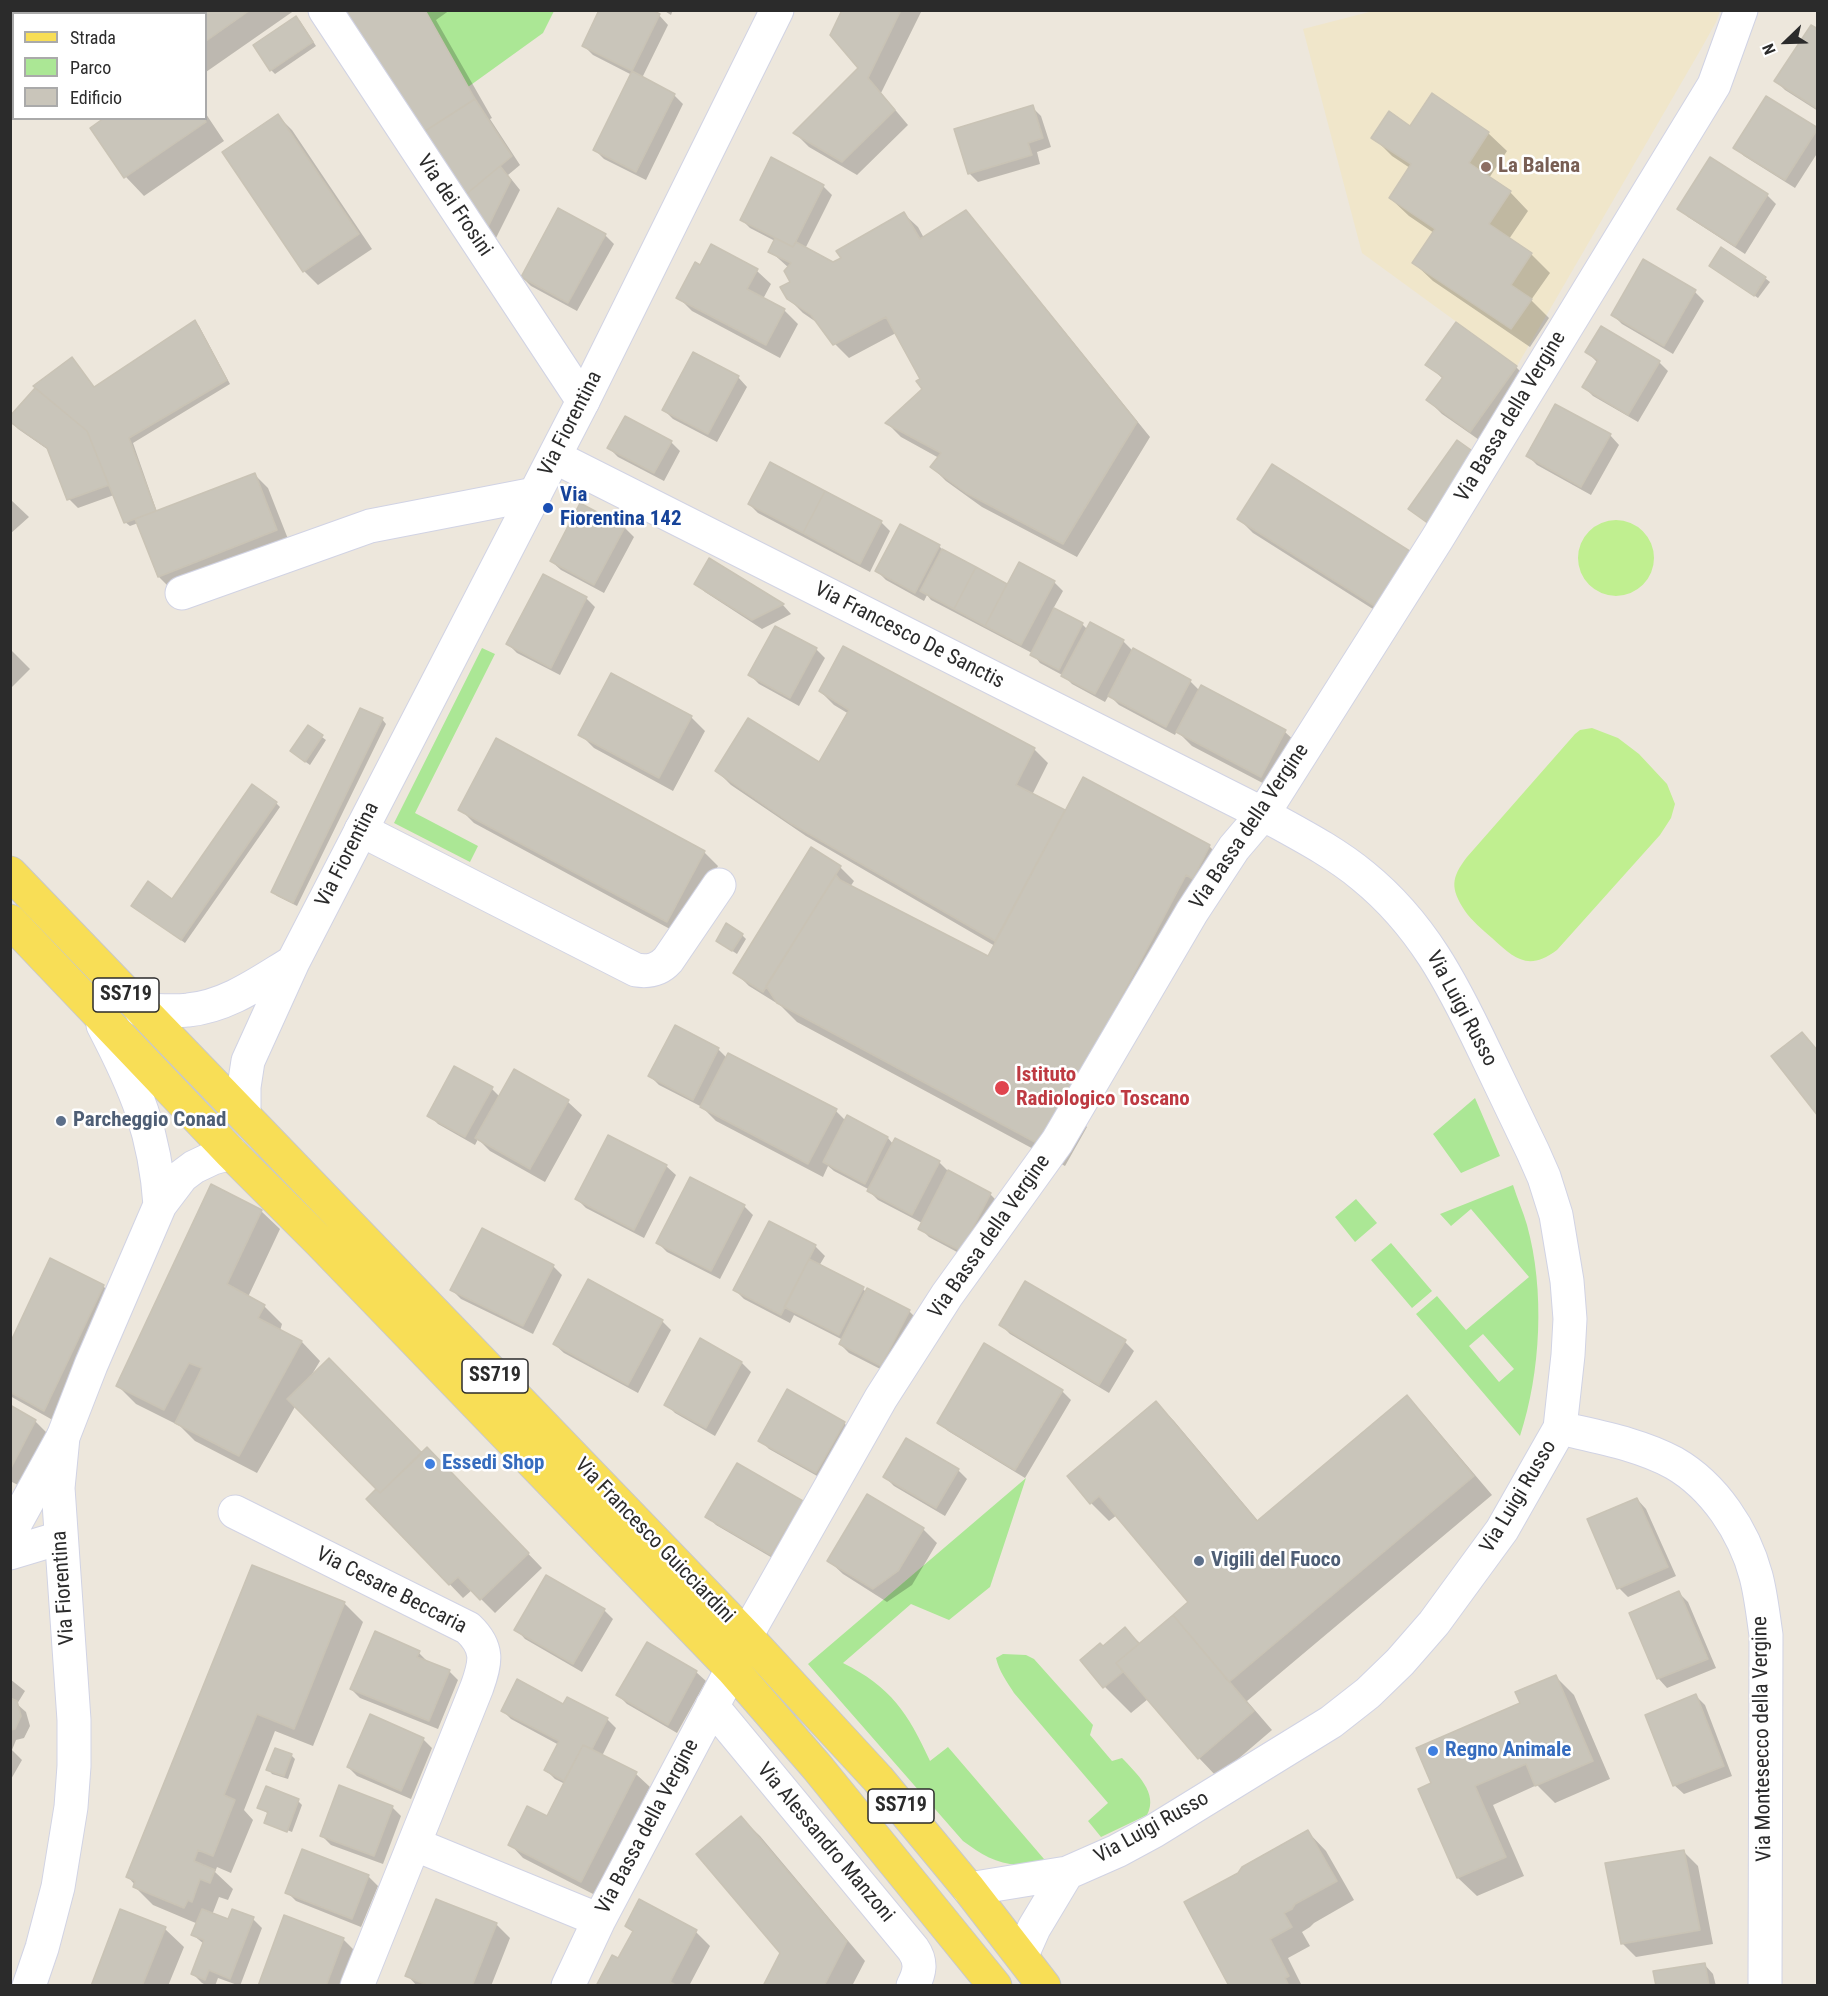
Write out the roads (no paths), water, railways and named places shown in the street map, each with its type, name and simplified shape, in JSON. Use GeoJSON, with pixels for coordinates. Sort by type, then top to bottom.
{"type":"FeatureCollection","features":[{"type":"Feature","properties":{"kind":"main road","name":"SS719"},"geometry":{"type":"LineString","coordinates":[[10,873],[244,1115]]}},
{"type":"Feature","properties":{"kind":"main road","name":"SS719"},"geometry":{"type":"LineString","coordinates":[[10,921],[231,1153]]}},
{"type":"Feature","properties":{"kind":"main road","name":"Via Francesco Guicciardini"},"geometry":{"type":"LineString","coordinates":[[244,1115],[746,1636],[878,1779],[1022,1955],[1044,1986]]}},
{"type":"Feature","properties":{"kind":"main road","name":"Via Francesco Guicciardini"},"geometry":{"type":"LineString","coordinates":[[231,1153],[319,1241],[732,1669],[817,1767],[995,1986]]}},
{"type":"Feature","properties":{"kind":"street","name":"Via dei Frosini"},"geometry":{"type":"LineString","coordinates":[[325,10],[583,401]]}},
{"type":"Feature","properties":{"kind":"street","name":"Via Fiorentina"},"geometry":{"type":"LineString","coordinates":[[244,1115],[244,1087],[248,1060],[293,962],[555,457],[777,10]]}},
{"type":"Feature","properties":{"kind":"street","name":"Via Bassa della Vergine"},"geometry":{"type":"LineString","coordinates":[[746,1636],[881,1398],[947,1296],[1057,1142],[1192,912],[1234,848],[1263,814],[1437,539],[1714,85],[1741,10]]}},
{"type":"Feature","properties":{"kind":"street","name":"Via Francesco De Sanctis"},"geometry":{"type":"LineString","coordinates":[[555,457],[1263,814]]}},
{"type":"Feature","properties":{"kind":"street"},"geometry":{"type":"LineString","coordinates":[[182,593],[370,526],[535,494]]}},
{"type":"Feature","properties":{"kind":"street","name":"Via Luigi Russo"},"geometry":{"type":"LineString","coordinates":[[969,1889],[1067,1873],[1117,1851],[1154,1832],[1331,1722],[1368,1693],[1400,1662],[1434,1623],[1476,1568],[1514,1511],[1560,1428],[1570,1319],[1568,1281],[1556,1215],[1533,1152],[1470,1020],[1437,959],[1408,920],[1385,895],[1339,858],[1263,814]]}},
{"type":"Feature","properties":{"kind":"street"},"geometry":{"type":"LineString","coordinates":[[361,830],[636,970],[646,972],[655,970],[668,960],[719,885]]}},
{"type":"Feature","properties":{"kind":"street"},"geometry":{"type":"LineString","coordinates":[[141,1010],[188,1010],[223,1002],[239,995],[293,962]]}},
{"type":"Feature","properties":{"kind":"street","name":"Via Fiorentina"},"geometry":{"type":"LineString","coordinates":[[96,1013],[127,1070],[140,1102],[158,1170],[160,1205]]}},
{"type":"Feature","properties":{"kind":"street","name":"Via Fiorentina"},"geometry":{"type":"LineString","coordinates":[[28,1986],[42,1948],[58,1887],[72,1797],[74,1720],[58,1488],[63,1437],[90,1365],[160,1205],[182,1176],[194,1167],[231,1153]]}},
{"type":"Feature","properties":{"kind":"street","name":"Via Montesecco della Vergine"},"geometry":{"type":"LineString","coordinates":[[1560,1428],[1641,1449],[1672,1462],[1688,1472],[1714,1497],[1734,1526],[1755,1573],[1766,1635],[1765,1986]]}},
{"type":"Feature","properties":{"kind":"street"},"geometry":{"type":"LineString","coordinates":[[10,1533],[63,1437]]}},
{"type":"Feature","properties":{"kind":"street","name":"Via Cesare Beccaria"},"geometry":{"type":"LineString","coordinates":[[235,1512],[468,1628],[483,1648],[484,1662],[477,1687],[357,1986]]}},
{"type":"Feature","properties":{"kind":"street"},"geometry":{"type":"LineString","coordinates":[[10,1553],[60,1538]]}},
{"type":"Feature","properties":{"kind":"street","name":"Via Bassa della Vergine"},"geometry":{"type":"LineString","coordinates":[[568,1986],[599,1920],[732,1669]]}},
{"type":"Feature","properties":{"kind":"street","name":"Via Alessandro Manzoni"},"geometry":{"type":"LineString","coordinates":[[712,1706],[913,1949],[920,1964],[913,1986]]}},
{"type":"Feature","properties":{"kind":"street"},"geometry":{"type":"LineString","coordinates":[[414,1844],[599,1920]]}},
{"type":"Feature","properties":{"kind":"street"},"geometry":{"type":"LineString","coordinates":[[1022,1955],[1034,1928],[1067,1873]]}},
{"type":"Feature","properties":{"kind":"place","name":"La Balena"},"geometry":{"type":"Point","coordinates":[1486,167]}},
{"type":"Feature","properties":{"kind":"place","name":"Via Fiorentina 142"},"geometry":{"type":"Point","coordinates":[548,508]}},
{"type":"Feature","properties":{"kind":"place","name":"Istituto Radiologico Toscano"},"geometry":{"type":"Point","coordinates":[1002,1088]}},
{"type":"Feature","properties":{"kind":"place","name":"Parcheggio Conad"},"geometry":{"type":"Point","coordinates":[61,1121]}},
{"type":"Feature","properties":{"kind":"place","name":"Essedi Shop"},"geometry":{"type":"Point","coordinates":[430,1464]}},
{"type":"Feature","properties":{"kind":"place","name":"Vigili del Fuoco"},"geometry":{"type":"Point","coordinates":[1199,1561]}},
{"type":"Feature","properties":{"kind":"place","name":"Regno Animale"},"geometry":{"type":"Point","coordinates":[1433,1751]}}]}
